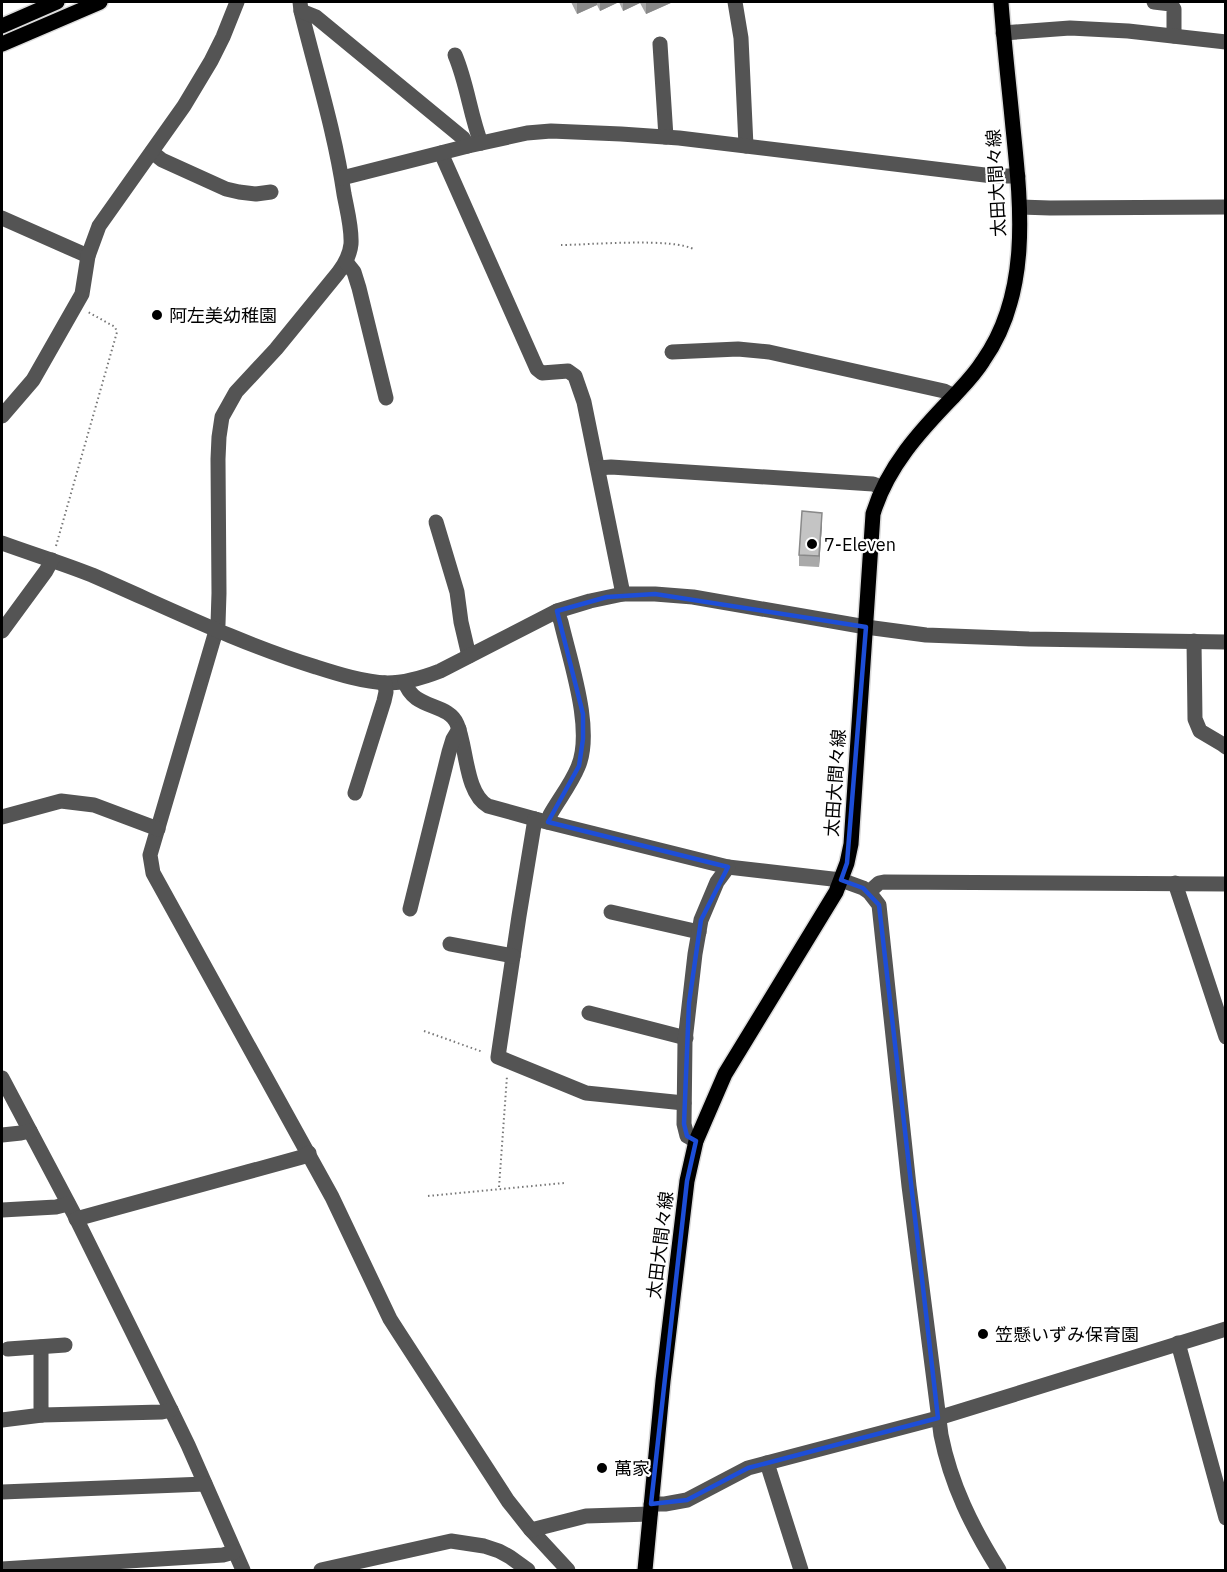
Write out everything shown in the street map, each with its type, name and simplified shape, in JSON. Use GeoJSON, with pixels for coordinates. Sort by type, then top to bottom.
{"type":"FeatureCollection","features":[{"type":"Feature","properties":{"kind":"main road"},"geometry":{"type":"LineString","coordinates":[[2,26],[57,2]]}},
{"type":"Feature","properties":{"kind":"main road"},"geometry":{"type":"LineString","coordinates":[[2,44],[100,2]]}},
{"type":"Feature","properties":{"kind":"main road","name":"太田大間々線"},"geometry":{"type":"LineString","coordinates":[[645,1570],[663,1381],[686,1193],[696,1141],[725,1074],[836,892],[847,863],[851,844],[873,514],[891,472],[906,451],[985,360],[1006,317],[1014,289],[1020,243],[1020,207],[1001,2]]}},
{"type":"Feature","properties":{"kind":"street"},"geometry":{"type":"LineString","coordinates":[[2,417],[33,380],[82,294],[88,256],[99,226],[184,106],[211,62],[237,2]]}},
{"type":"Feature","properties":{"kind":"street"},"geometry":{"type":"LineString","coordinates":[[735,2],[741,38],[746,146]]}},
{"type":"Feature","properties":{"kind":"street"},"geometry":{"type":"LineString","coordinates":[[1154,2],[1171,4],[1174,9],[1174,36]]}},
{"type":"Feature","properties":{"kind":"street"},"geometry":{"type":"LineString","coordinates":[[301,6],[463,138],[474,144]]}},
{"type":"Feature","properties":{"kind":"street"},"geometry":{"type":"LineString","coordinates":[[301,6],[342,178],[350,249],[346,262],[338,273],[276,349],[236,392],[222,417],[218,448],[219,613],[216,631],[150,855],[153,873],[309,1153],[394,1326],[508,1501],[568,1570]]}},
{"type":"Feature","properties":{"kind":"street"},"geometry":{"type":"LineString","coordinates":[[1003,33],[1070,28],[1128,31],[1226,42]]}},
{"type":"Feature","properties":{"kind":"street"},"geometry":{"type":"LineString","coordinates":[[660,44],[666,137]]}},
{"type":"Feature","properties":{"kind":"street"},"geometry":{"type":"LineString","coordinates":[[455,55],[461,69],[476,131],[474,144]]}},
{"type":"Feature","properties":{"kind":"street"},"geometry":{"type":"LineString","coordinates":[[342,178],[474,144],[527,133],[551,131],[666,137],[993,176],[1018,176]]}},
{"type":"Feature","properties":{"kind":"street"},"geometry":{"type":"LineString","coordinates":[[152,152],[162,160],[226,189],[256,194],[271,192]]}},
{"type":"Feature","properties":{"kind":"street"},"geometry":{"type":"LineString","coordinates":[[441,153],[537,369],[542,373],[568,371],[574,376],[584,402],[623,594]]}},
{"type":"Feature","properties":{"kind":"street"},"geometry":{"type":"LineString","coordinates":[[1020,207],[1226,207]]}},
{"type":"Feature","properties":{"kind":"street"},"geometry":{"type":"LineString","coordinates":[[2,218],[88,256]]}},
{"type":"Feature","properties":{"kind":"street"},"geometry":{"type":"LineString","coordinates":[[346,262],[354,272],[360,288],[386,399]]}},
{"type":"Feature","properties":{"kind":"street"},"geometry":{"type":"LineString","coordinates":[[672,352],[738,349],[769,352],[944,391],[954,396]]}},
{"type":"Feature","properties":{"kind":"street"},"geometry":{"type":"LineString","coordinates":[[598,468],[682,471],[873,484],[883,488]]}},
{"type":"Feature","properties":{"kind":"street"},"geometry":{"type":"LineString","coordinates":[[436,522],[457,592],[469,656]]}},
{"type":"Feature","properties":{"kind":"street"},"geometry":{"type":"LineString","coordinates":[[2,543],[53,555],[92,576],[216,631],[286,658],[347,676],[385,683],[405,682],[431,674],[557,611],[623,594],[693,597],[866,627],[948,637],[1226,642]]}},
{"type":"Feature","properties":{"kind":"street"},"geometry":{"type":"LineString","coordinates":[[2,631],[46,571],[53,555]]}},
{"type":"Feature","properties":{"kind":"street"},"geometry":{"type":"LineString","coordinates":[[557,611],[583,714],[584,739],[579,766],[550,815],[542,821],[513,956],[502,1059],[586,1093],[684,1103]]}},
{"type":"Feature","properties":{"kind":"street"},"geometry":{"type":"LineString","coordinates":[[1194,641],[1194,719],[1200,731],[1226,747]]}},
{"type":"Feature","properties":{"kind":"street"},"geometry":{"type":"LineString","coordinates":[[405,682],[413,696],[452,716],[457,722],[474,789],[483,803],[542,821],[728,867],[841,880],[868,892],[879,905],[908,1174],[938,1418],[944,1450],[955,1487],[974,1528],[999,1570]]}},
{"type":"Feature","properties":{"kind":"street"},"geometry":{"type":"LineString","coordinates":[[355,793],[384,701],[385,683]]}},
{"type":"Feature","properties":{"kind":"street"},"geometry":{"type":"LineString","coordinates":[[410,909],[449,752],[459,729]]}},
{"type":"Feature","properties":{"kind":"street"},"geometry":{"type":"LineString","coordinates":[[2,817],[61,801],[94,805],[158,829]]}},
{"type":"Feature","properties":{"kind":"street"},"geometry":{"type":"LineString","coordinates":[[696,1141],[687,1136],[685,1131],[686,1038],[701,920],[717,882],[728,867]]}},
{"type":"Feature","properties":{"kind":"street"},"geometry":{"type":"LineString","coordinates":[[868,892],[879,883],[884,882],[1226,884]]}},
{"type":"Feature","properties":{"kind":"street"},"geometry":{"type":"LineString","coordinates":[[1175,883],[1226,1037]]}},
{"type":"Feature","properties":{"kind":"street"},"geometry":{"type":"LineString","coordinates":[[610,912],[699,932]]}},
{"type":"Feature","properties":{"kind":"street"},"geometry":{"type":"LineString","coordinates":[[450,944],[513,956]]}},
{"type":"Feature","properties":{"kind":"street"},"geometry":{"type":"LineString","coordinates":[[589,1013],[686,1038]]}},
{"type":"Feature","properties":{"kind":"street"},"geometry":{"type":"LineString","coordinates":[[2,1078],[171,1410],[243,1570]]}},
{"type":"Feature","properties":{"kind":"street"},"geometry":{"type":"LineString","coordinates":[[2,1136],[30,1131]]}},
{"type":"Feature","properties":{"kind":"street"},"geometry":{"type":"LineString","coordinates":[[76,1220],[302,1157],[309,1153]]}},
{"type":"Feature","properties":{"kind":"street"},"geometry":{"type":"LineString","coordinates":[[2,1210],[56,1207],[68,1204]]}},
{"type":"Feature","properties":{"kind":"street"},"geometry":{"type":"LineString","coordinates":[[531,1530],[586,1516],[650,1509],[687,1500],[748,1468],[938,1418],[1226,1329]]}},
{"type":"Feature","properties":{"kind":"street"},"geometry":{"type":"LineString","coordinates":[[1178,1343],[1226,1518]]}},
{"type":"Feature","properties":{"kind":"street"},"geometry":{"type":"LineString","coordinates":[[8,1349],[65,1345]]}},
{"type":"Feature","properties":{"kind":"street"},"geometry":{"type":"LineString","coordinates":[[41,1347],[40,1407],[42,1415]]}},
{"type":"Feature","properties":{"kind":"street"},"geometry":{"type":"LineString","coordinates":[[2,1419],[42,1415],[171,1410]]}},
{"type":"Feature","properties":{"kind":"street"},"geometry":{"type":"LineString","coordinates":[[767,1463],[801,1570]]}},
{"type":"Feature","properties":{"kind":"street"},"geometry":{"type":"LineString","coordinates":[[2,1492],[205,1484]]}},
{"type":"Feature","properties":{"kind":"street"},"geometry":{"type":"LineString","coordinates":[[321,1570],[451,1541],[499,1551],[528,1570]]}},
{"type":"Feature","properties":{"kind":"street"},"geometry":{"type":"LineString","coordinates":[[2,1569],[223,1555],[234,1552]]}},
{"type":"Feature","properties":{"kind":"path"},"geometry":{"type":"LineString","coordinates":[[561,245],[660,243],[695,250]]}},
{"type":"Feature","properties":{"kind":"path"},"geometry":{"type":"LineString","coordinates":[[53,555],[117,332],[115,327],[86,311]]}},
{"type":"Feature","properties":{"kind":"path"},"geometry":{"type":"LineString","coordinates":[[424,1031],[502,1059],[507,1078],[499,1188]]}},
{"type":"Feature","properties":{"kind":"path"},"geometry":{"type":"LineString","coordinates":[[428,1196],[564,1183]]}},
{"type":"Feature","properties":{"kind":"highlighted area"},"geometry":{"type":"Polygon","coordinates":[[[655,594],[866,627],[847,863],[841,880],[863,888],[879,905],[938,1418],[748,1468],[687,1500],[651,1504],[687,1181],[696,1141],[687,1136],[684,1124],[689,1003],[701,920],[728,867],[548,822],[579,766],[583,739],[583,714],[557,611],[607,597],[655,594]]]}},
{"type":"Feature","properties":{"kind":"building"},"geometry":{"type":"Polygon","coordinates":[[[802,511],[822,513],[819,556],[799,555],[802,511]]]}},
{"type":"Feature","properties":{"kind":"place","name":"阿左美幼稚園"},"geometry":{"type":"Point","coordinates":[157,315]}},
{"type":"Feature","properties":{"kind":"place","name":"7-Eleven"},"geometry":{"type":"Point","coordinates":[812,544]}},
{"type":"Feature","properties":{"kind":"place","name":"笠懸いずみ保育園"},"geometry":{"type":"Point","coordinates":[983,1334]}},
{"type":"Feature","properties":{"kind":"place","name":"萬家"},"geometry":{"type":"Point","coordinates":[602,1468]}}]}
